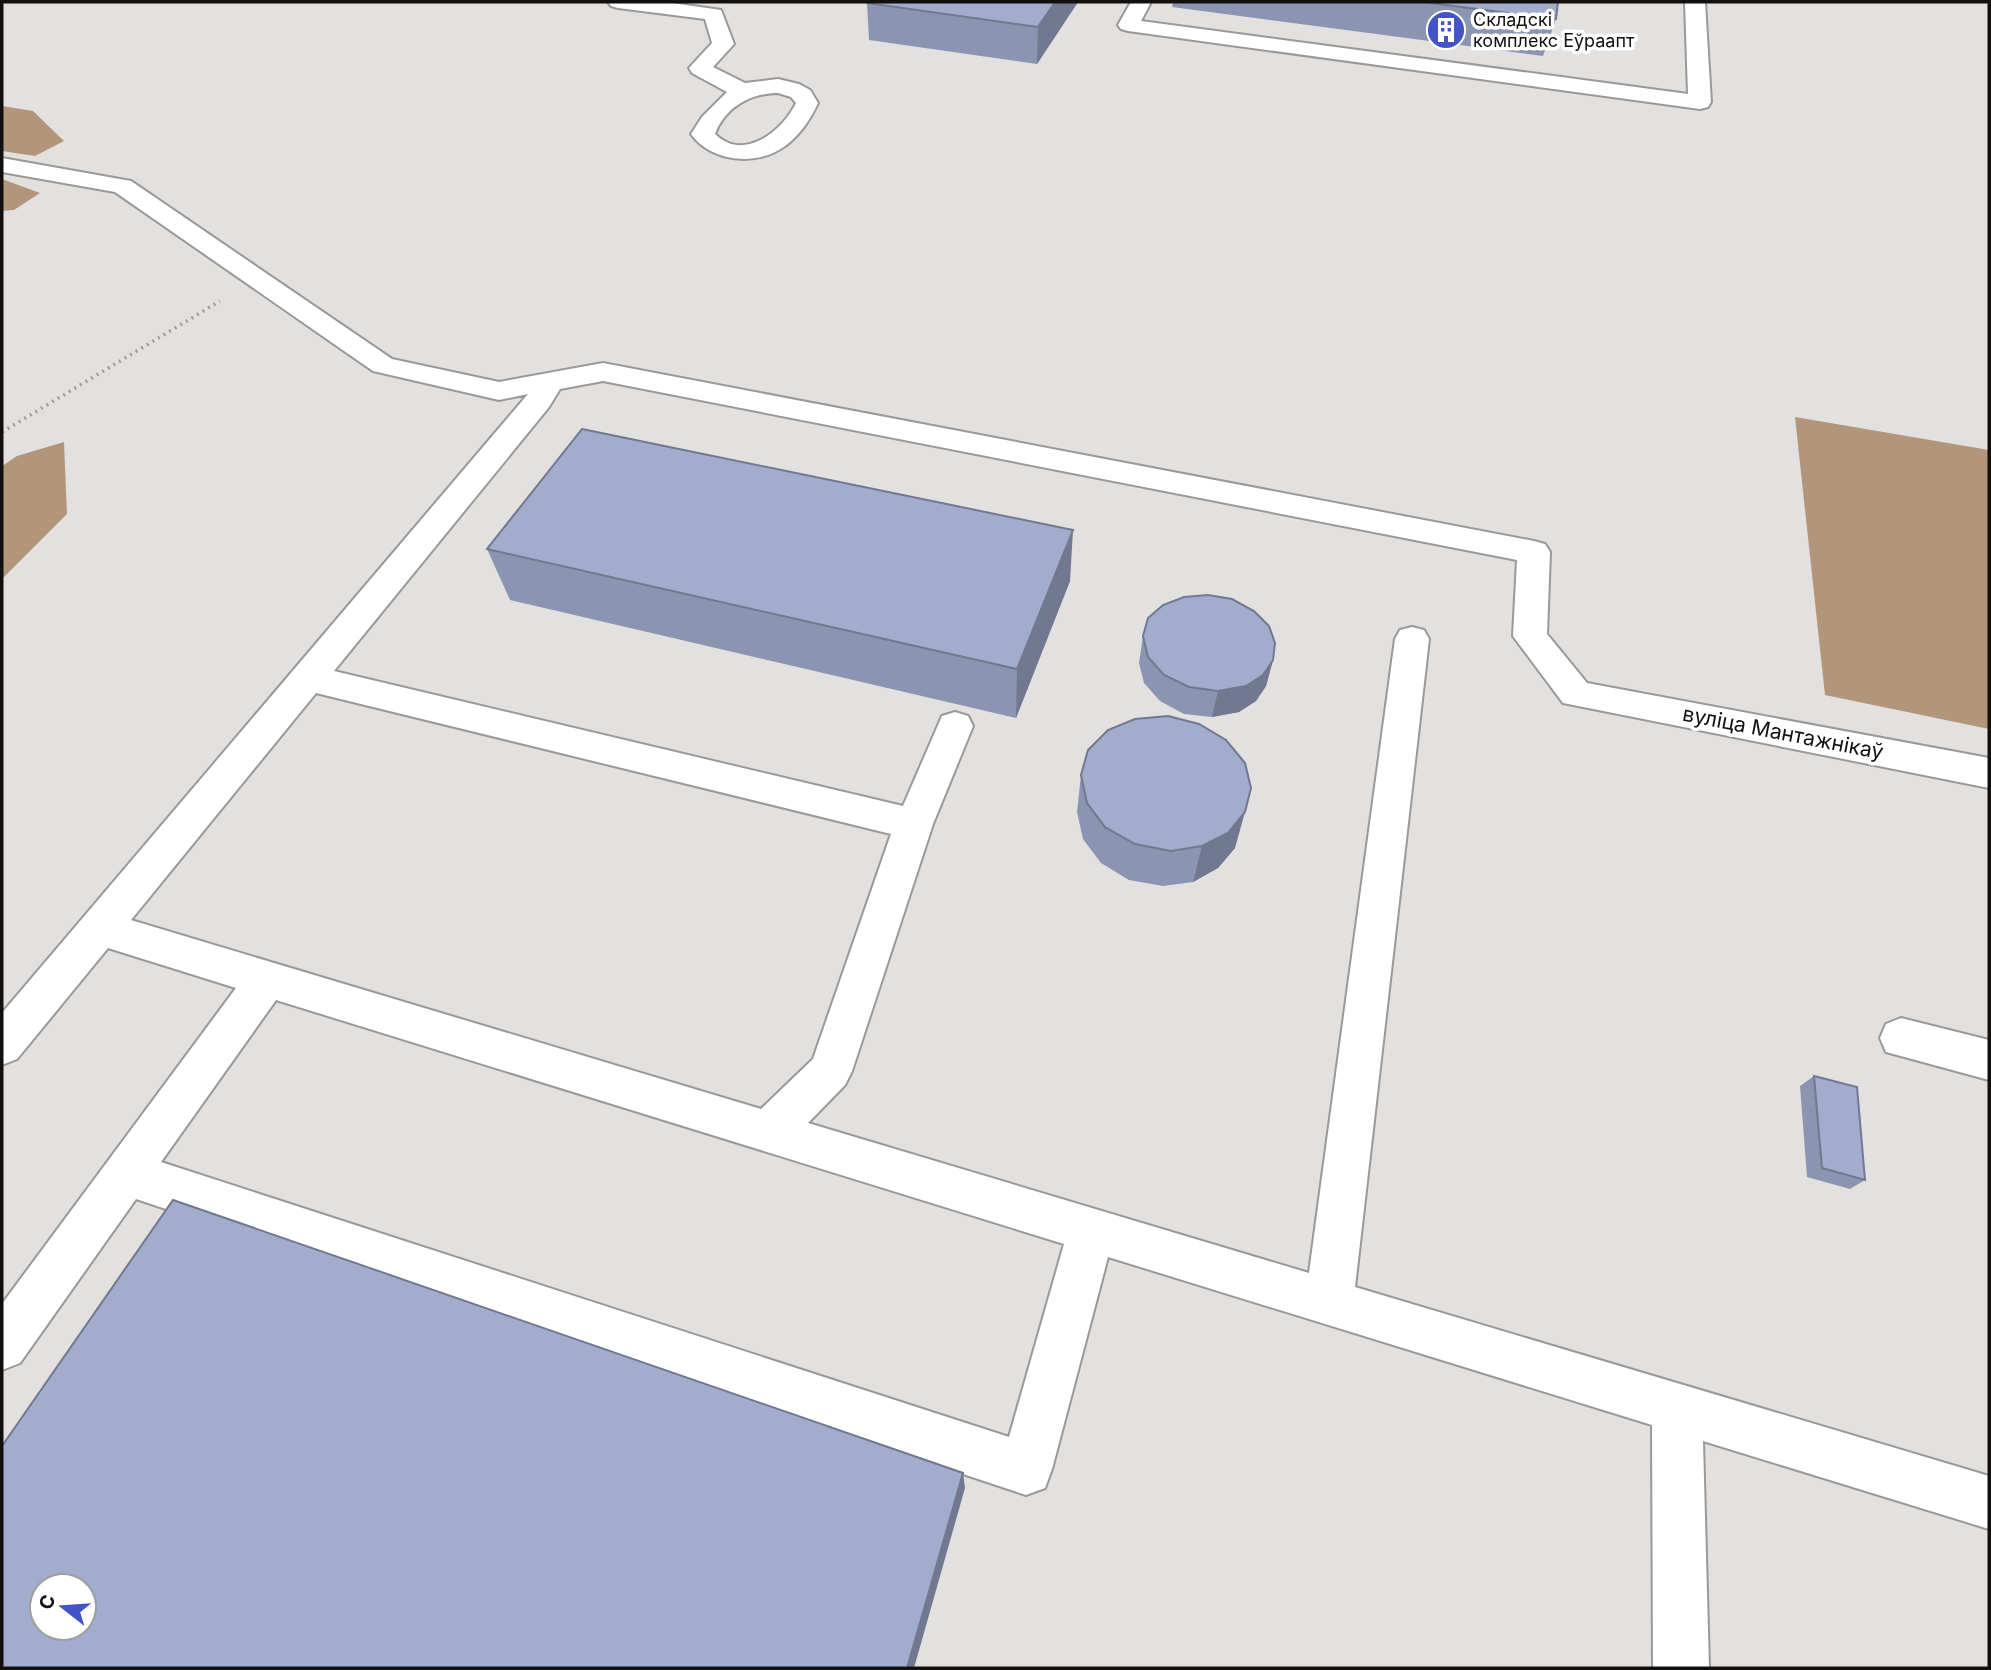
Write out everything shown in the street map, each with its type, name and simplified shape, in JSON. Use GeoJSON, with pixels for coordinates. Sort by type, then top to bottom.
{"type":"FeatureCollection","features":[{"type":"Feature","properties":{"kind":"street"},"geometry":{"type":"LineString","coordinates":[[618,2],[714,14],[723,44],[700,68],[742,91]]}},
{"type":"Feature","properties":{"kind":"street"},"geometry":{"type":"LineString","coordinates":[[1140,2],[1128,25],[1700,102],[1695,2]]}},
{"type":"Feature","properties":{"kind":"street"},"geometry":{"type":"LineString","coordinates":[[2,165],[122,186],[383,365],[499,391],[549,382]]}},
{"type":"Feature","properties":{"kind":"street","name":"вуліца Мантажнікаў"},"geometry":{"type":"LineString","coordinates":[[549,382],[603,372],[1534,552],[1530,636],[1576,694],[1989,773]]}},
{"type":"Feature","properties":{"kind":"street"},"geometry":{"type":"LineString","coordinates":[[2,1045],[539,401],[549,382]]}},
{"type":"Feature","properties":{"kind":"street"},"geometry":{"type":"LineString","coordinates":[[1329,1303],[1412,639]]}},
{"type":"Feature","properties":{"kind":"street"},"geometry":{"type":"LineString","coordinates":[[309,678],[914,824]]}},
{"type":"Feature","properties":{"kind":"street"},"geometry":{"type":"LineString","coordinates":[[768,1132],[830,1072],[914,824],[955,726]]}},
{"type":"Feature","properties":{"kind":"street"},"geometry":{"type":"LineString","coordinates":[[99,929],[1989,1503]]}},
{"type":"Feature","properties":{"kind":"street"},"geometry":{"type":"LineString","coordinates":[[2,1345],[267,979]]}},
{"type":"Feature","properties":{"kind":"street"},"geometry":{"type":"LineString","coordinates":[[1901,1038],[1989,1060]]}},
{"type":"Feature","properties":{"kind":"street"},"geometry":{"type":"LineString","coordinates":[[126,1173],[1026,1469],[1091,1230]]}},
{"type":"Feature","properties":{"kind":"street"},"geometry":{"type":"LineString","coordinates":[[1677,1408],[1681,1668]]}},
{"type":"Feature","properties":{"kind":"path"},"geometry":{"type":"LineString","coordinates":[[2,432],[257,279]]}},
{"type":"Feature","properties":{"kind":"shaded area"},"geometry":{"type":"Polygon","coordinates":[[[2,106],[33,111],[64,141],[35,156],[2,151],[2,106]]]}},
{"type":"Feature","properties":{"kind":"shaded area"},"geometry":{"type":"Polygon","coordinates":[[[2,179],[40,193],[14,210],[2,211],[2,179]]]}},
{"type":"Feature","properties":{"kind":"shaded area"},"geometry":{"type":"Polygon","coordinates":[[[1795,417],[1989,450],[1989,729],[1825,695],[1795,417]]]}},
{"type":"Feature","properties":{"kind":"shaded area"},"geometry":{"type":"Polygon","coordinates":[[[64,442],[67,514],[2,579],[2,466],[17,456],[64,442]]]}},
{"type":"Feature","properties":{"kind":"building"},"geometry":{"type":"Polygon","coordinates":[[[867,2],[1055,2],[1038,27],[867,2]]]}},
{"type":"Feature","properties":{"kind":"building"},"geometry":{"type":"Polygon","coordinates":[[[1423,2],[1558,2],[1556,19],[1423,2]]]}},
{"type":"Feature","properties":{"kind":"building"},"geometry":{"type":"Polygon","coordinates":[[[582,429],[1073,530],[1017,669],[487,549],[582,429]]]}},
{"type":"Feature","properties":{"kind":"building"},"geometry":{"type":"Polygon","coordinates":[[[1208,595],[1232,599],[1254,611],[1269,626],[1275,643],[1273,660],[1263,675],[1246,686],[1218,691],[1189,687],[1164,675],[1148,657],[1143,636],[1148,618],[1163,605],[1184,597],[1208,595]]]}},
{"type":"Feature","properties":{"kind":"building"},"geometry":{"type":"Polygon","coordinates":[[[1168,716],[1199,724],[1226,740],[1245,763],[1251,788],[1245,812],[1228,833],[1202,846],[1171,851],[1135,844],[1105,827],[1087,803],[1081,775],[1088,750],[1108,730],[1135,719],[1168,716]]]}},
{"type":"Feature","properties":{"kind":"building"},"geometry":{"type":"Polygon","coordinates":[[[1814,1076],[1857,1087],[1865,1180],[1822,1168],[1814,1076]]]}},
{"type":"Feature","properties":{"kind":"building"},"geometry":{"type":"Polygon","coordinates":[[[173,1200],[963,1473],[907,1668],[2,1668],[2,1446],[173,1200]]]}},
{"type":"Feature","properties":{"kind":"place","name":"Складскі комплекс Еўраапт"},"geometry":{"type":"Point","coordinates":[1446,30]}}]}
